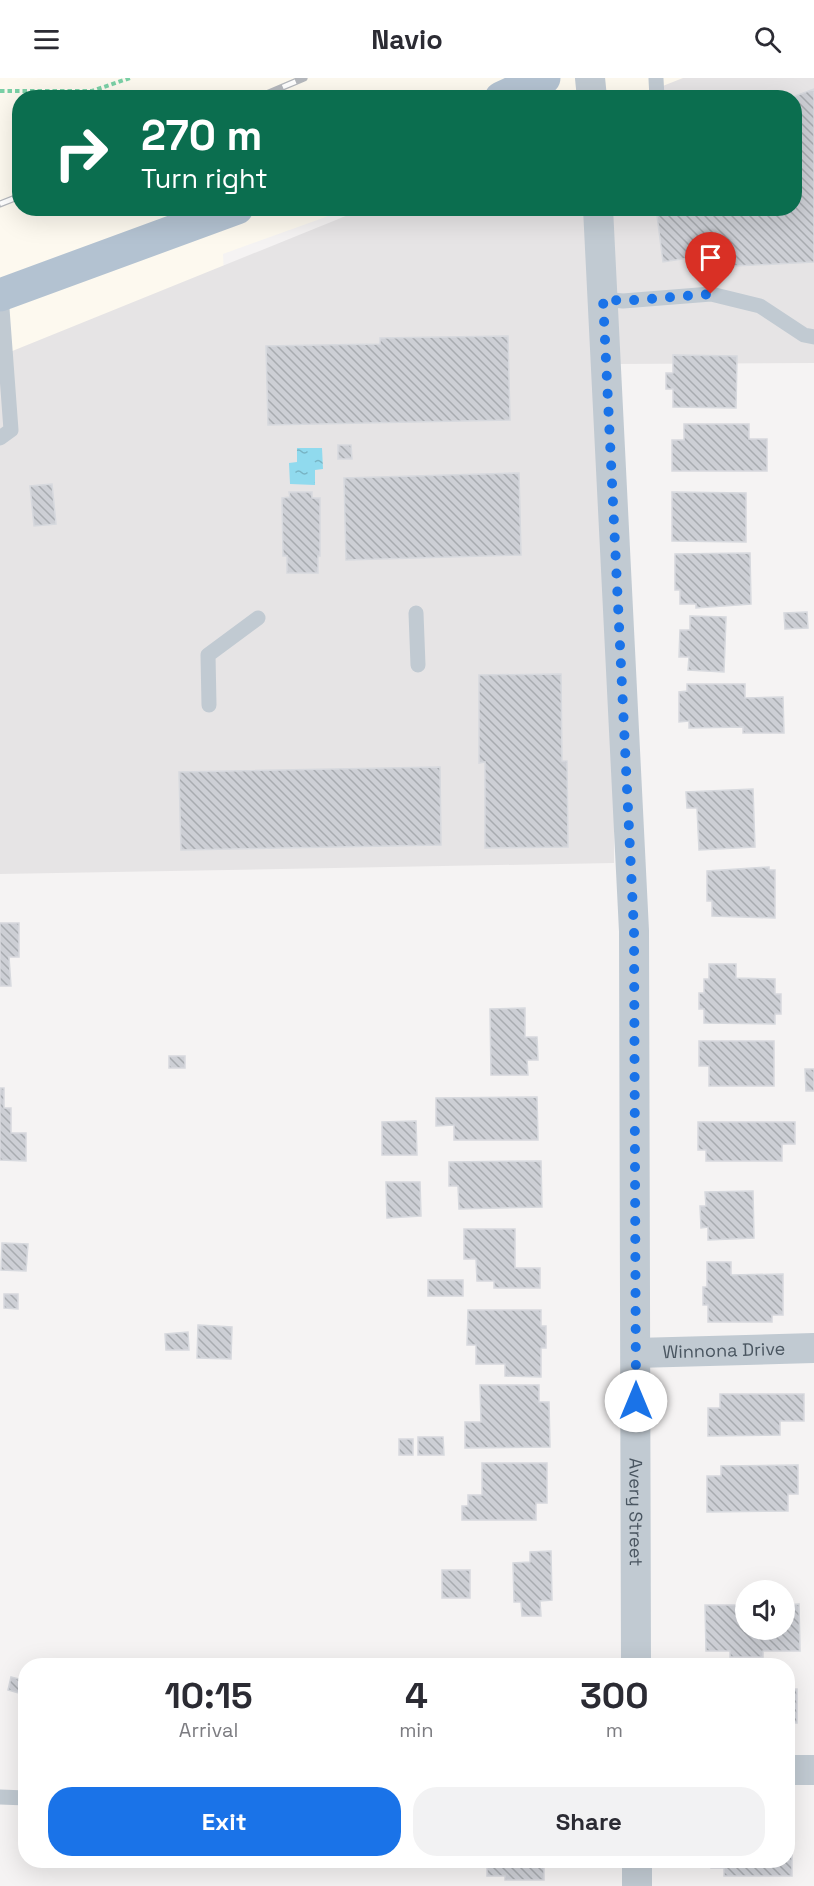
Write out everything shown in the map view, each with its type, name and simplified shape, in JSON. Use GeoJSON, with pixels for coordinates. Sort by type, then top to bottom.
{"type":"FeatureCollection","features":[{"type":"Feature","properties":{"kind":"main road"},"geometry":{"type":"LineString","coordinates":[[518,90],[544,78]]}},
{"type":"Feature","properties":{"kind":"main road"},"geometry":{"type":"LineString","coordinates":[[0,295],[215,216]]}},
{"type":"Feature","properties":{"kind":"street","name":"Avery Street"},"geometry":{"type":"LineString","coordinates":[[598,216],[634,931],[636,1658]]}},
{"type":"Feature","properties":{"kind":"street","name":"Winnona Drive"},"geometry":{"type":"LineString","coordinates":[[636,1353],[814,1348]]}},
{"type":"Feature","properties":{"kind":"street"},"geometry":{"type":"LineString","coordinates":[[795,1770],[814,1770]]}},
{"type":"Feature","properties":{"kind":"street"},"geometry":{"type":"LineString","coordinates":[[637,1868],[637,1886]]}},
{"type":"Feature","properties":{"kind":"lane"},"geometry":{"type":"LineString","coordinates":[[603,299],[623,301],[711,294],[760,306],[804,335],[814,337]]}},
{"type":"Feature","properties":{"kind":"lane"},"geometry":{"type":"LineString","coordinates":[[0,295],[11,430],[0,438]]}},
{"type":"Feature","properties":{"kind":"lane"},"geometry":{"type":"LineString","coordinates":[[416,614],[418,665]]}},
{"type":"Feature","properties":{"kind":"lane"},"geometry":{"type":"LineString","coordinates":[[209,705],[208,655],[258,618]]}},
{"type":"Feature","properties":{"kind":"lane"},"geometry":{"type":"LineString","coordinates":[[0,1797],[18,1798]]}},
{"type":"Feature","properties":{"kind":"path"},"geometry":{"type":"LineString","coordinates":[[95,90],[130,78]]}},
{"type":"Feature","properties":{"kind":"shaded area"},"geometry":{"type":"Polygon","coordinates":[[[0,78],[692,78],[665,90],[12,90],[12,216],[329,216],[223,254],[239,589],[0,592],[0,78]]]}},
{"type":"Feature","properties":{"kind":"shaded area"},"geometry":{"type":"Polygon","coordinates":[[[683,78],[814,78],[814,363],[614,364],[614,863],[0,874],[0,356],[346,216],[802,216],[802,90],[653,90],[683,78]]]}},
{"type":"Feature","properties":{"kind":"water"},"geometry":{"type":"Polygon","coordinates":[[[297,448],[322,448],[323,469],[315,470],[315,485],[290,484],[289,463],[297,462],[297,448]]]}},
{"type":"Feature","properties":{"kind":"building"},"geometry":{"type":"Polygon","coordinates":[[[814,89],[814,262],[715,267],[715,254],[663,262],[657,216],[802,216],[802,93],[814,89]]]}},
{"type":"Feature","properties":{"kind":"building"},"geometry":{"type":"Polygon","coordinates":[[[508,336],[510,420],[268,425],[266,346],[380,344],[380,338],[508,336]]]}},
{"type":"Feature","properties":{"kind":"building"},"geometry":{"type":"Polygon","coordinates":[[[673,355],[737,356],[736,408],[673,407],[673,389],[666,389],[666,373],[673,373],[673,355]]]}},
{"type":"Feature","properties":{"kind":"building"},"geometry":{"type":"Polygon","coordinates":[[[684,424],[749,424],[749,439],[767,439],[767,471],[672,471],[672,440],[684,440],[684,424]]]}},
{"type":"Feature","properties":{"kind":"building"},"geometry":{"type":"Polygon","coordinates":[[[338,445],[351,445],[352,459],[338,459],[338,445]]]}},
{"type":"Feature","properties":{"kind":"building"},"geometry":{"type":"Polygon","coordinates":[[[519,473],[521,555],[346,560],[344,478],[519,473]]]}},
{"type":"Feature","properties":{"kind":"building"},"geometry":{"type":"Polygon","coordinates":[[[52,484],[56,524],[34,526],[30,486],[52,484]]]}},
{"type":"Feature","properties":{"kind":"building"},"geometry":{"type":"Polygon","coordinates":[[[289,492],[312,492],[312,498],[320,498],[318,573],[287,573],[287,556],[283,556],[282,498],[290,497],[289,492]]]}},
{"type":"Feature","properties":{"kind":"building"},"geometry":{"type":"Polygon","coordinates":[[[672,492],[746,493],[746,542],[672,541],[672,492]]]}},
{"type":"Feature","properties":{"kind":"building"},"geometry":{"type":"Polygon","coordinates":[[[750,553],[751,604],[696,608],[696,604],[680,604],[680,590],[675,590],[675,554],[750,553]]]}},
{"type":"Feature","properties":{"kind":"building"},"geometry":{"type":"Polygon","coordinates":[[[807,612],[808,628],[785,629],[784,613],[807,612]]]}},
{"type":"Feature","properties":{"kind":"building"},"geometry":{"type":"Polygon","coordinates":[[[690,616],[726,617],[724,672],[688,670],[689,657],[679,657],[680,630],[690,630],[690,616]]]}},
{"type":"Feature","properties":{"kind":"building"},"geometry":{"type":"Polygon","coordinates":[[[561,674],[562,761],[567,761],[568,847],[485,848],[485,762],[479,763],[479,675],[561,674]]]}},
{"type":"Feature","properties":{"kind":"building"},"geometry":{"type":"Polygon","coordinates":[[[687,684],[745,684],[745,698],[783,697],[784,733],[743,733],[743,727],[689,728],[689,721],[679,722],[679,692],[687,691],[687,684]]]}},
{"type":"Feature","properties":{"kind":"building"},"geometry":{"type":"Polygon","coordinates":[[[440,767],[441,845],[181,850],[179,772],[440,767]]]}},
{"type":"Feature","properties":{"kind":"building"},"geometry":{"type":"Polygon","coordinates":[[[753,789],[755,847],[699,850],[697,808],[687,808],[686,792],[753,789]]]}},
{"type":"Feature","properties":{"kind":"building"},"geometry":{"type":"Polygon","coordinates":[[[769,867],[769,870],[775,870],[775,918],[712,916],[712,901],[707,901],[707,871],[769,867]]]}},
{"type":"Feature","properties":{"kind":"building"},"geometry":{"type":"Polygon","coordinates":[[[0,923],[19,923],[19,957],[9,957],[11,986],[0,986],[0,923]]]}},
{"type":"Feature","properties":{"kind":"building"},"geometry":{"type":"Polygon","coordinates":[[[709,964],[736,964],[736,978],[775,979],[775,994],[781,994],[781,1014],[775,1014],[775,1024],[704,1023],[704,1009],[699,1009],[699,993],[704,993],[704,979],[709,979],[709,964]]]}},
{"type":"Feature","properties":{"kind":"building"},"geometry":{"type":"Polygon","coordinates":[[[525,1008],[525,1037],[537,1037],[538,1060],[527,1060],[528,1075],[491,1075],[490,1009],[525,1008]]]}},
{"type":"Feature","properties":{"kind":"building"},"geometry":{"type":"Polygon","coordinates":[[[699,1041],[774,1041],[774,1086],[709,1086],[709,1066],[699,1066],[699,1041]]]}},
{"type":"Feature","properties":{"kind":"building"},"geometry":{"type":"Polygon","coordinates":[[[169,1056],[185,1056],[185,1068],[169,1068],[169,1056]]]}},
{"type":"Feature","properties":{"kind":"building"},"geometry":{"type":"Polygon","coordinates":[[[805,1069],[814,1069],[814,1091],[806,1091],[805,1069]]]}},
{"type":"Feature","properties":{"kind":"building"},"geometry":{"type":"Polygon","coordinates":[[[0,1088],[4,1088],[4,1108],[11,1108],[11,1133],[26,1133],[26,1161],[0,1160],[0,1088]]]}},
{"type":"Feature","properties":{"kind":"building"},"geometry":{"type":"Polygon","coordinates":[[[537,1097],[538,1140],[454,1140],[454,1125],[436,1126],[436,1098],[537,1097]]]}},
{"type":"Feature","properties":{"kind":"building"},"geometry":{"type":"Polygon","coordinates":[[[416,1121],[417,1155],[382,1155],[382,1122],[416,1121]]]}},
{"type":"Feature","properties":{"kind":"building"},"geometry":{"type":"Polygon","coordinates":[[[698,1122],[795,1122],[795,1144],[782,1144],[782,1161],[706,1161],[706,1150],[698,1150],[698,1122]]]}},
{"type":"Feature","properties":{"kind":"building"},"geometry":{"type":"Polygon","coordinates":[[[541,1161],[542,1207],[459,1209],[458,1186],[449,1186],[449,1162],[541,1161]]]}},
{"type":"Feature","properties":{"kind":"building"},"geometry":{"type":"Polygon","coordinates":[[[386,1182],[420,1182],[421,1216],[387,1218],[386,1182]]]}},
{"type":"Feature","properties":{"kind":"building"},"geometry":{"type":"Polygon","coordinates":[[[753,1191],[754,1238],[708,1240],[708,1227],[701,1228],[700,1206],[706,1206],[705,1192],[753,1191]]]}},
{"type":"Feature","properties":{"kind":"building"},"geometry":{"type":"Polygon","coordinates":[[[464,1229],[515,1229],[515,1268],[540,1268],[540,1288],[494,1288],[494,1281],[477,1281],[476,1259],[464,1259],[464,1229]]]}},
{"type":"Feature","properties":{"kind":"building"},"geometry":{"type":"Polygon","coordinates":[[[2,1243],[28,1244],[26,1271],[1,1270],[2,1243]]]}},
{"type":"Feature","properties":{"kind":"building"},"geometry":{"type":"Polygon","coordinates":[[[707,1262],[731,1262],[731,1275],[783,1274],[783,1315],[772,1315],[772,1322],[708,1322],[708,1305],[703,1305],[703,1287],[707,1287],[707,1262]]]}},
{"type":"Feature","properties":{"kind":"building"},"geometry":{"type":"Polygon","coordinates":[[[428,1280],[463,1280],[463,1296],[428,1296],[428,1280]]]}},
{"type":"Feature","properties":{"kind":"building"},"geometry":{"type":"Polygon","coordinates":[[[4,1294],[18,1294],[18,1309],[4,1308],[4,1294]]]}},
{"type":"Feature","properties":{"kind":"building"},"geometry":{"type":"Polygon","coordinates":[[[468,1310],[541,1310],[541,1326],[546,1326],[546,1348],[541,1348],[541,1377],[505,1376],[505,1364],[476,1364],[476,1345],[467,1345],[468,1310]]]}},
{"type":"Feature","properties":{"kind":"building"},"geometry":{"type":"Polygon","coordinates":[[[198,1325],[232,1327],[231,1359],[197,1358],[198,1325]]]}},
{"type":"Feature","properties":{"kind":"building"},"geometry":{"type":"Polygon","coordinates":[[[188,1332],[189,1350],[166,1350],[165,1334],[188,1332]]]}},
{"type":"Feature","properties":{"kind":"building"},"geometry":{"type":"Polygon","coordinates":[[[480,1385],[539,1385],[539,1402],[549,1402],[550,1447],[465,1448],[465,1422],[481,1422],[480,1385]]]}},
{"type":"Feature","properties":{"kind":"building"},"geometry":{"type":"Polygon","coordinates":[[[720,1394],[804,1394],[804,1421],[780,1421],[780,1435],[708,1436],[708,1408],[720,1408],[720,1394]]]}},
{"type":"Feature","properties":{"kind":"building"},"geometry":{"type":"Polygon","coordinates":[[[418,1437],[443,1437],[444,1455],[418,1455],[418,1437]]]}},
{"type":"Feature","properties":{"kind":"building"},"geometry":{"type":"Polygon","coordinates":[[[399,1439],[413,1439],[413,1455],[399,1455],[399,1439]]]}},
{"type":"Feature","properties":{"kind":"building"},"geometry":{"type":"Polygon","coordinates":[[[482,1463],[547,1463],[547,1503],[536,1503],[536,1520],[462,1520],[462,1506],[468,1506],[468,1495],[482,1495],[482,1463]]]}},
{"type":"Feature","properties":{"kind":"building"},"geometry":{"type":"Polygon","coordinates":[[[798,1465],[798,1494],[788,1494],[788,1511],[707,1512],[707,1476],[721,1476],[721,1466],[798,1465]]]}},
{"type":"Feature","properties":{"kind":"building"},"geometry":{"type":"Polygon","coordinates":[[[551,1551],[552,1600],[540,1601],[541,1616],[522,1616],[521,1602],[514,1602],[513,1563],[530,1562],[530,1552],[551,1551]]]}},
{"type":"Feature","properties":{"kind":"building"},"geometry":{"type":"Polygon","coordinates":[[[442,1570],[470,1570],[470,1598],[442,1598],[442,1570]]]}},
{"type":"Feature","properties":{"kind":"building"},"geometry":{"type":"Polygon","coordinates":[[[795,1604],[799,1604],[800,1651],[763,1651],[763,1657],[730,1657],[730,1651],[706,1651],[705,1605],[735,1605],[735,1640],[795,1640],[795,1604]]]}},
{"type":"Feature","properties":{"kind":"building"},"geometry":{"type":"Polygon","coordinates":[[[11,1677],[18,1679],[18,1693],[8,1690],[11,1677]]]}},
{"type":"Feature","properties":{"kind":"building"},"geometry":{"type":"Polygon","coordinates":[[[795,1689],[797,1689],[797,1723],[795,1723],[795,1689]]]}},
{"type":"Feature","properties":{"kind":"building"},"geometry":{"type":"Polygon","coordinates":[[[487,1868],[544,1868],[544,1880],[505,1880],[505,1876],[487,1876],[487,1868]]]}},
{"type":"Feature","properties":{"kind":"building"},"geometry":{"type":"Polygon","coordinates":[[[724,1868],[792,1868],[792,1876],[724,1876],[724,1868]]]}},
{"type":"Feature","properties":{"kind":"railway"},"geometry":{"type":"LineString","coordinates":[[276,90],[304,78]]}},
{"type":"Feature","properties":{"kind":"railway"},"geometry":{"type":"LineString","coordinates":[[0,204],[12,199]]}},
{"type":"Feature","properties":{"kind":"route"},"geometry":{"type":"LineString","coordinates":[[636,1401],[634,931],[603,299],[623,301],[711,294]]}}]}
